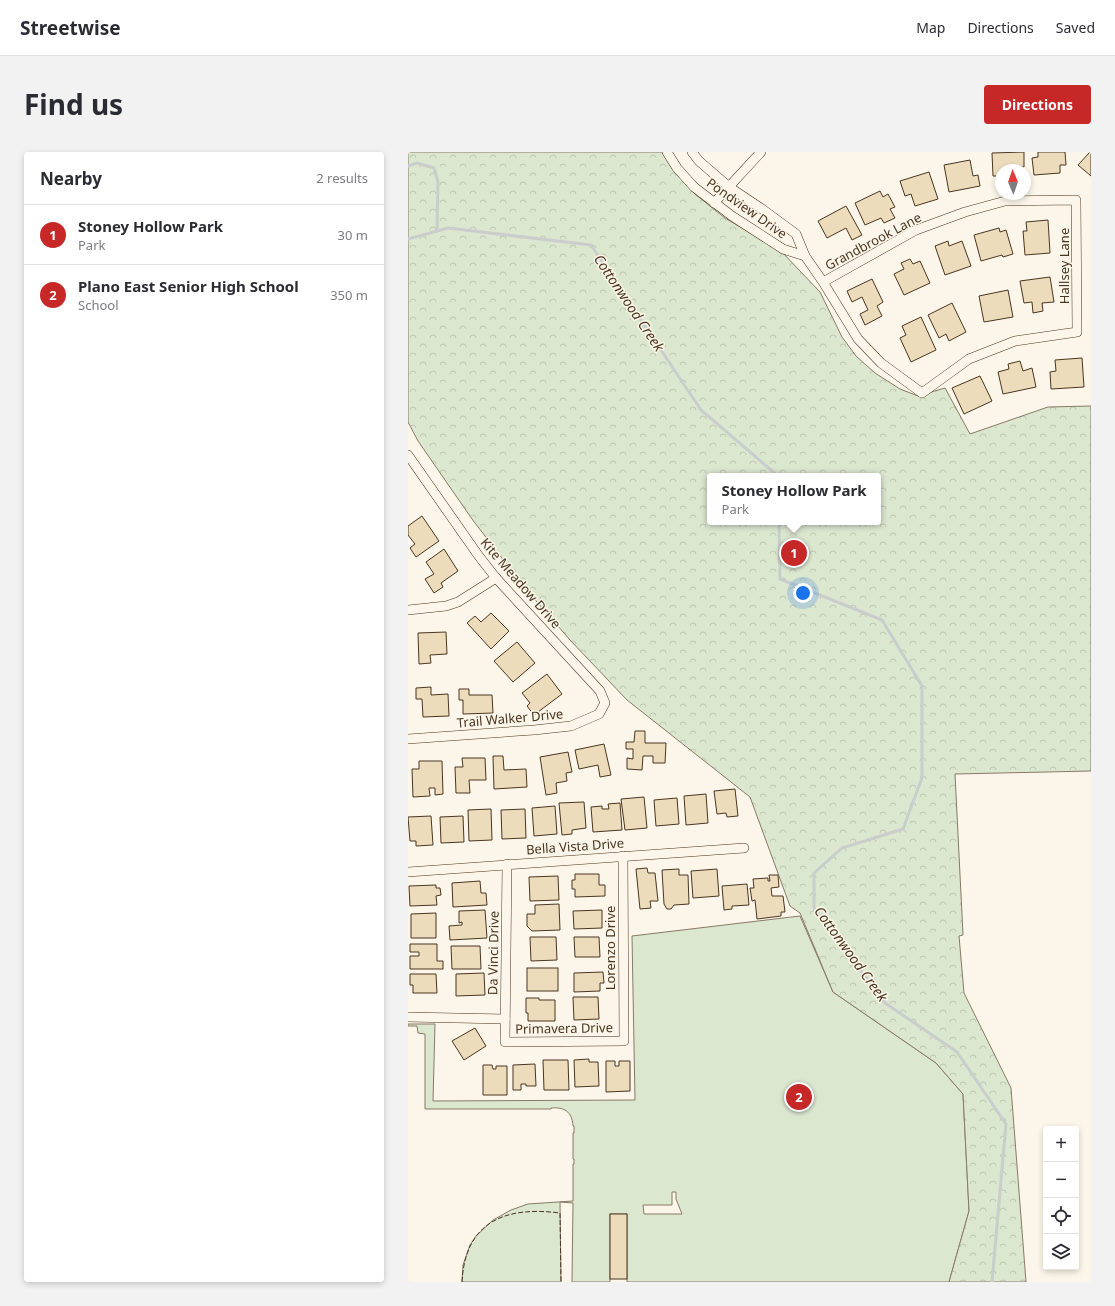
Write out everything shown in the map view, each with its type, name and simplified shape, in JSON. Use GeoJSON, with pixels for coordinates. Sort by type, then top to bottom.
{"type":"FeatureCollection","features":[{"type":"Feature","properties":{"kind":"street","name":"Pondview Drive"},"geometry":{"type":"LineString","coordinates":[[666,152],[677,168],[694,187],[714,203],[783,249],[805,256]]}},
{"type":"Feature","properties":{"kind":"street","name":"Pondview Drive"},"geometry":{"type":"LineString","coordinates":[[692,152],[699,161],[729,187],[762,208],[796,234],[805,256],[858,339],[881,363],[922,393]]}},
{"type":"Feature","properties":{"kind":"street"},"geometry":{"type":"LineString","coordinates":[[714,203],[761,152]]}},
{"type":"Feature","properties":{"kind":"street","name":"Grandbrook Lane"},"geometry":{"type":"LineString","coordinates":[[823,282],[916,230],[965,212],[1005,201],[1076,200]]}},
{"type":"Feature","properties":{"kind":"street","name":"Hallsey Lane"},"geometry":{"type":"LineString","coordinates":[[922,393],[970,359],[1015,341],[1077,332],[1076,200]]}},
{"type":"Feature","properties":{"kind":"street","name":"Kite Meadow Drive"},"geometry":{"type":"LineString","coordinates":[[408,455],[478,555],[496,578],[600,691],[605,703]]}},
{"type":"Feature","properties":{"kind":"street"},"geometry":{"type":"LineString","coordinates":[[408,610],[446,606],[458,602],[496,578]]}},
{"type":"Feature","properties":{"kind":"street","name":"Trail Walker Drive"},"geometry":{"type":"LineString","coordinates":[[408,739],[571,726],[599,714],[605,703]]}},
{"type":"Feature","properties":{"kind":"street","name":"Bella Vista Drive"},"geometry":{"type":"LineString","coordinates":[[408,872],[744,848]]}},
{"type":"Feature","properties":{"kind":"street","name":"Lorenzo Drive"},"geometry":{"type":"LineString","coordinates":[[623,856],[624,1041]]}},
{"type":"Feature","properties":{"kind":"street","name":"Da Vinci Drive"},"geometry":{"type":"LineString","coordinates":[[504,1042],[507,864]]}},
{"type":"Feature","properties":{"kind":"street","name":"Primavera Drive"},"geometry":{"type":"LineString","coordinates":[[408,1017],[505,1019]]}},
{"type":"Feature","properties":{"kind":"street","name":"Primavera Drive"},"geometry":{"type":"LineString","coordinates":[[504,1042],[624,1041]]}},
{"type":"Feature","properties":{"kind":"green space"},"geometry":{"type":"Polygon","coordinates":[[[408,152],[662,152],[671,167],[695,194],[725,218],[781,251],[820,292],[842,337],[856,356],[875,373],[900,389],[918,396],[945,388],[970,434],[1048,407],[1091,406],[1091,771],[955,774],[963,935],[959,936],[964,993],[1011,1088],[1026,1282],[949,1282],[969,1211],[963,1094],[936,1063],[833,992],[800,913],[790,906],[750,797],[627,700],[570,640],[524,587],[472,519],[418,441],[408,422],[408,152]]]}},
{"type":"Feature","properties":{"kind":"green space"},"geometry":{"type":"Polygon","coordinates":[[[800,916],[833,992],[936,1063],[963,1094],[969,1211],[949,1282],[627,1282],[627,1214],[610,1214],[610,1282],[572,1282],[573,1203],[560,1202],[561,1282],[462,1282],[463,1265],[470,1245],[476,1236],[493,1220],[511,1210],[528,1204],[573,1201],[574,1126],[569,1113],[560,1108],[425,1109],[425,1034],[418,1033],[417,1026],[408,1026],[408,1024],[435,1024],[433,1101],[635,1100],[632,936],[800,916]],[[672,1192],[672,1205],[643,1205],[644,1214],[682,1214],[676,1199],[676,1192],[672,1192]]]}},
{"type":"Feature","properties":{"kind":"building"},"geometry":{"type":"Polygon","coordinates":[[[1024,152],[1024,164],[995,164],[995,176],[993,176],[992,153],[1024,152]]]}},
{"type":"Feature","properties":{"kind":"building"},"geometry":{"type":"Polygon","coordinates":[[[1038,152],[1065,152],[1066,165],[1060,165],[1060,173],[1034,175],[1032,158],[1038,157],[1038,152]]]}},
{"type":"Feature","properties":{"kind":"building"},"geometry":{"type":"Polygon","coordinates":[[[1091,152],[1091,176],[1078,165],[1091,152]]]}},
{"type":"Feature","properties":{"kind":"building"},"geometry":{"type":"Polygon","coordinates":[[[970,160],[973,176],[978,175],[980,186],[949,192],[944,165],[970,160]]]}},
{"type":"Feature","properties":{"kind":"building"},"geometry":{"type":"Polygon","coordinates":[[[929,172],[938,199],[915,206],[911,194],[905,196],[900,181],[929,172]]]}},
{"type":"Feature","properties":{"kind":"building"},"geometry":{"type":"Polygon","coordinates":[[[880,191],[883,197],[888,194],[895,207],[890,209],[895,218],[884,223],[881,218],[865,225],[855,203],[880,191]]]}},
{"type":"Feature","properties":{"kind":"building"},"geometry":{"type":"Polygon","coordinates":[[[846,206],[862,235],[852,240],[846,228],[827,238],[818,221],[846,206]]]}},
{"type":"Feature","properties":{"kind":"building"},"geometry":{"type":"Polygon","coordinates":[[[1048,220],[1050,253],[1025,255],[1023,231],[1027,231],[1026,222],[1048,220]]]}},
{"type":"Feature","properties":{"kind":"building"},"geometry":{"type":"Polygon","coordinates":[[[999,228],[1000,232],[1006,230],[1013,254],[1003,257],[1002,255],[981,261],[974,235],[999,228]]]}},
{"type":"Feature","properties":{"kind":"building"},"geometry":{"type":"Polygon","coordinates":[[[948,241],[949,246],[962,241],[971,266],[945,275],[935,246],[948,241]]]}},
{"type":"Feature","properties":{"kind":"building"},"geometry":{"type":"Polygon","coordinates":[[[910,259],[913,264],[920,261],[930,283],[904,295],[894,274],[904,269],[901,263],[910,259]]]}},
{"type":"Feature","properties":{"kind":"building"},"geometry":{"type":"Polygon","coordinates":[[[1050,277],[1054,302],[1042,303],[1043,311],[1033,313],[1032,302],[1024,303],[1020,281],[1050,277]]]}},
{"type":"Feature","properties":{"kind":"building"},"geometry":{"type":"Polygon","coordinates":[[[872,279],[883,302],[877,306],[882,316],[865,325],[860,314],[868,310],[862,297],[852,302],[847,291],[872,279]]]}},
{"type":"Feature","properties":{"kind":"building"},"geometry":{"type":"Polygon","coordinates":[[[1008,290],[1013,317],[984,322],[979,296],[1008,290]]]}},
{"type":"Feature","properties":{"kind":"building"},"geometry":{"type":"Polygon","coordinates":[[[952,303],[966,332],[949,341],[946,334],[939,338],[928,315],[952,303]]]}},
{"type":"Feature","properties":{"kind":"building"},"geometry":{"type":"Polygon","coordinates":[[[921,317],[936,350],[911,362],[900,338],[906,335],[902,326],[921,317]]]}},
{"type":"Feature","properties":{"kind":"building"},"geometry":{"type":"Polygon","coordinates":[[[1082,358],[1084,387],[1051,389],[1050,372],[1056,371],[1055,360],[1082,358]]]}},
{"type":"Feature","properties":{"kind":"building"},"geometry":{"type":"Polygon","coordinates":[[[1020,361],[1023,371],[1032,368],[1036,387],[1003,394],[998,372],[1009,369],[1008,364],[1020,361]]]}},
{"type":"Feature","properties":{"kind":"building"},"geometry":{"type":"Polygon","coordinates":[[[980,376],[992,401],[964,414],[952,388],[980,376]]]}},
{"type":"Feature","properties":{"kind":"building"},"geometry":{"type":"Polygon","coordinates":[[[422,516],[439,541],[416,557],[410,548],[415,544],[408,535],[408,526],[422,516]]]}},
{"type":"Feature","properties":{"kind":"building"},"geometry":{"type":"Polygon","coordinates":[[[444,549],[458,571],[441,583],[443,587],[434,593],[425,579],[434,574],[426,562],[444,549]]]}},
{"type":"Feature","properties":{"kind":"building"},"geometry":{"type":"Polygon","coordinates":[[[491,613],[509,631],[491,649],[467,623],[475,616],[481,622],[491,613]]]}},
{"type":"Feature","properties":{"kind":"building"},"geometry":{"type":"Polygon","coordinates":[[[446,632],[447,654],[430,655],[431,663],[419,664],[418,633],[446,632]]]}},
{"type":"Feature","properties":{"kind":"building"},"geometry":{"type":"Polygon","coordinates":[[[517,642],[535,663],[513,682],[494,661],[517,642]]]}},
{"type":"Feature","properties":{"kind":"building"},"geometry":{"type":"Polygon","coordinates":[[[547,674],[562,694],[534,715],[527,706],[530,703],[522,693],[547,674]]]}},
{"type":"Feature","properties":{"kind":"building"},"geometry":{"type":"Polygon","coordinates":[[[431,687],[431,695],[448,694],[449,716],[423,717],[422,699],[416,699],[416,688],[431,687]]]}},
{"type":"Feature","properties":{"kind":"building"},"geometry":{"type":"Polygon","coordinates":[[[459,689],[469,689],[469,695],[492,695],[493,713],[463,714],[463,700],[459,700],[459,689]]]}},
{"type":"Feature","properties":{"kind":"building"},"geometry":{"type":"Polygon","coordinates":[[[635,731],[645,731],[645,743],[666,743],[665,763],[653,763],[653,756],[643,756],[642,770],[627,769],[627,758],[633,759],[633,749],[626,749],[626,742],[634,742],[635,731]]]}},
{"type":"Feature","properties":{"kind":"building"},"geometry":{"type":"Polygon","coordinates":[[[604,744],[611,775],[600,777],[598,765],[579,769],[575,750],[604,744]]]}},
{"type":"Feature","properties":{"kind":"building"},"geometry":{"type":"Polygon","coordinates":[[[568,752],[572,772],[566,773],[567,781],[556,783],[557,793],[546,795],[540,757],[568,752]]]}},
{"type":"Feature","properties":{"kind":"building"},"geometry":{"type":"Polygon","coordinates":[[[493,756],[503,756],[504,770],[526,769],[527,787],[494,789],[493,756]]]}},
{"type":"Feature","properties":{"kind":"building"},"geometry":{"type":"Polygon","coordinates":[[[462,758],[485,758],[486,780],[469,780],[470,793],[456,793],[455,767],[463,767],[462,758]]]}},
{"type":"Feature","properties":{"kind":"building"},"geometry":{"type":"Polygon","coordinates":[[[419,761],[442,761],[443,794],[435,795],[435,788],[429,788],[430,796],[413,797],[412,769],[419,769],[419,761]]]}},
{"type":"Feature","properties":{"kind":"building"},"geometry":{"type":"Polygon","coordinates":[[[735,789],[738,816],[727,817],[726,813],[717,814],[714,791],[735,789]]]}},
{"type":"Feature","properties":{"kind":"building"},"geometry":{"type":"Polygon","coordinates":[[[706,794],[708,823],[686,825],[684,796],[706,794]]]}},
{"type":"Feature","properties":{"kind":"building"},"geometry":{"type":"Polygon","coordinates":[[[644,797],[647,828],[625,830],[621,799],[644,797]]]}},
{"type":"Feature","properties":{"kind":"building"},"geometry":{"type":"Polygon","coordinates":[[[677,798],[679,824],[656,826],[654,800],[677,798]]]}},
{"type":"Feature","properties":{"kind":"building"},"geometry":{"type":"Polygon","coordinates":[[[584,802],[586,828],[572,830],[572,834],[562,835],[559,803],[584,802]]]}},
{"type":"Feature","properties":{"kind":"building"},"geometry":{"type":"Polygon","coordinates":[[[620,803],[622,830],[593,832],[591,807],[602,806],[602,809],[609,809],[608,804],[620,803]]]}},
{"type":"Feature","properties":{"kind":"building"},"geometry":{"type":"Polygon","coordinates":[[[555,806],[557,834],[534,836],[532,808],[555,806]]]}},
{"type":"Feature","properties":{"kind":"building"},"geometry":{"type":"Polygon","coordinates":[[[491,809],[492,840],[469,841],[468,810],[491,809]]]}},
{"type":"Feature","properties":{"kind":"building"},"geometry":{"type":"Polygon","coordinates":[[[525,809],[526,838],[502,839],[501,810],[525,809]]]}},
{"type":"Feature","properties":{"kind":"building"},"geometry":{"type":"Polygon","coordinates":[[[431,816],[433,845],[416,846],[416,841],[410,841],[408,817],[431,816]]]}},
{"type":"Feature","properties":{"kind":"building"},"geometry":{"type":"Polygon","coordinates":[[[463,816],[464,842],[441,843],[440,817],[463,816]]]}},
{"type":"Feature","properties":{"kind":"building"},"geometry":{"type":"Polygon","coordinates":[[[647,868],[648,873],[655,873],[658,901],[650,901],[651,908],[640,909],[636,869],[647,868]]]}},
{"type":"Feature","properties":{"kind":"building"},"geometry":{"type":"Polygon","coordinates":[[[679,869],[679,875],[688,875],[689,904],[674,905],[671,909],[667,909],[664,904],[662,870],[679,869]]]}},
{"type":"Feature","properties":{"kind":"building"},"geometry":{"type":"Polygon","coordinates":[[[717,869],[719,896],[693,898],[691,871],[717,869]]]}},
{"type":"Feature","properties":{"kind":"building"},"geometry":{"type":"Polygon","coordinates":[[[575,874],[599,874],[599,885],[605,885],[605,896],[575,897],[575,889],[572,889],[572,880],[575,880],[575,874]]]}},
{"type":"Feature","properties":{"kind":"building"},"geometry":{"type":"Polygon","coordinates":[[[769,875],[778,875],[779,887],[771,888],[772,896],[783,896],[785,912],[781,912],[781,916],[757,919],[755,900],[752,901],[750,888],[754,888],[753,879],[768,878],[768,881],[770,881],[769,875]]]}},
{"type":"Feature","properties":{"kind":"building"},"geometry":{"type":"Polygon","coordinates":[[[558,876],[559,900],[530,901],[529,877],[558,876]]]}},
{"type":"Feature","properties":{"kind":"building"},"geometry":{"type":"Polygon","coordinates":[[[480,881],[481,893],[486,893],[487,905],[453,907],[452,883],[480,881]]]}},
{"type":"Feature","properties":{"kind":"building"},"geometry":{"type":"Polygon","coordinates":[[[747,884],[749,905],[732,906],[732,909],[724,910],[722,886],[747,884]]]}},
{"type":"Feature","properties":{"kind":"building"},"geometry":{"type":"Polygon","coordinates":[[[436,885],[436,888],[440,888],[441,895],[436,896],[437,905],[410,906],[409,886],[436,885]]]}},
{"type":"Feature","properties":{"kind":"building"},"geometry":{"type":"Polygon","coordinates":[[[559,904],[560,930],[532,931],[527,926],[527,914],[535,914],[535,905],[559,904]]]}},
{"type":"Feature","properties":{"kind":"building"},"geometry":{"type":"Polygon","coordinates":[[[485,910],[487,938],[450,940],[449,926],[462,925],[462,922],[459,923],[459,911],[485,910]]]}},
{"type":"Feature","properties":{"kind":"building"},"geometry":{"type":"Polygon","coordinates":[[[602,910],[602,928],[574,929],[573,911],[602,910]]]}},
{"type":"Feature","properties":{"kind":"building"},"geometry":{"type":"Polygon","coordinates":[[[436,913],[436,938],[411,938],[411,914],[436,913]]]}},
{"type":"Feature","properties":{"kind":"building"},"geometry":{"type":"Polygon","coordinates":[[[530,937],[556,937],[557,960],[531,961],[530,937]]]}},
{"type":"Feature","properties":{"kind":"building"},"geometry":{"type":"Polygon","coordinates":[[[574,937],[599,937],[600,957],[575,957],[574,937]]]}},
{"type":"Feature","properties":{"kind":"building"},"geometry":{"type":"Polygon","coordinates":[[[410,944],[437,944],[437,961],[443,961],[443,969],[410,969],[410,956],[419,956],[419,952],[410,952],[410,944]]]}},
{"type":"Feature","properties":{"kind":"building"},"geometry":{"type":"Polygon","coordinates":[[[451,946],[480,946],[481,969],[452,969],[451,946]]]}},
{"type":"Feature","properties":{"kind":"building"},"geometry":{"type":"Polygon","coordinates":[[[527,968],[558,968],[558,991],[527,991],[527,968]]]}},
{"type":"Feature","properties":{"kind":"building"},"geometry":{"type":"Polygon","coordinates":[[[603,972],[604,983],[600,983],[600,991],[574,992],[574,973],[603,972]]]}},
{"type":"Feature","properties":{"kind":"building"},"geometry":{"type":"Polygon","coordinates":[[[484,973],[485,995],[456,996],[456,974],[484,973]]]}},
{"type":"Feature","properties":{"kind":"building"},"geometry":{"type":"Polygon","coordinates":[[[410,974],[436,974],[437,993],[413,993],[413,985],[410,985],[410,974]]]}},
{"type":"Feature","properties":{"kind":"building"},"geometry":{"type":"Polygon","coordinates":[[[573,997],[598,997],[599,1019],[574,1020],[573,997]]]}},
{"type":"Feature","properties":{"kind":"building"},"geometry":{"type":"Polygon","coordinates":[[[526,998],[555,1000],[555,1021],[528,1021],[528,1013],[526,1013],[526,998]]]}},
{"type":"Feature","properties":{"kind":"building"},"geometry":{"type":"Polygon","coordinates":[[[475,1028],[486,1046],[464,1060],[452,1041],[475,1028]]]}},
{"type":"Feature","properties":{"kind":"building"},"geometry":{"type":"Polygon","coordinates":[[[589,1059],[589,1062],[598,1062],[599,1086],[575,1087],[574,1060],[589,1059]]]}},
{"type":"Feature","properties":{"kind":"building"},"geometry":{"type":"Polygon","coordinates":[[[543,1060],[568,1060],[569,1090],[544,1090],[543,1060]]]}},
{"type":"Feature","properties":{"kind":"building"},"geometry":{"type":"Polygon","coordinates":[[[606,1061],[615,1061],[615,1066],[619,1066],[619,1061],[630,1061],[630,1091],[606,1092],[606,1061]]]}},
{"type":"Feature","properties":{"kind":"building"},"geometry":{"type":"Polygon","coordinates":[[[535,1064],[536,1086],[526,1086],[526,1084],[521,1084],[521,1090],[513,1090],[513,1065],[535,1064]]]}},
{"type":"Feature","properties":{"kind":"building"},"geometry":{"type":"Polygon","coordinates":[[[483,1065],[492,1065],[493,1069],[496,1069],[496,1066],[507,1066],[507,1095],[483,1095],[483,1065]]]}},
{"type":"Feature","properties":{"kind":"building"},"geometry":{"type":"Polygon","coordinates":[[[610,1214],[627,1214],[627,1279],[610,1279],[610,1214]]]}},
{"type":"Feature","properties":{"kind":"waterway"},"geometry":{"type":"LineString","coordinates":[[408,166],[417,163],[434,168],[438,182],[437,231]]}},
{"type":"Feature","properties":{"kind":"waterway","name":"Cottonwood Creek"},"geometry":{"type":"LineString","coordinates":[[408,239],[448,228],[591,245],[701,410],[774,473]]}},
{"type":"Feature","properties":{"kind":"waterway","name":"Cottonwood Creek"},"geometry":{"type":"LineString","coordinates":[[779,525],[780,579],[882,620],[922,686],[922,778],[903,829],[842,848],[814,873],[814,908],[885,1003],[957,1052],[1006,1124],[992,1282]]}},
{"type":"Feature","properties":{"kind":"fence"},"geometry":{"type":"LineString","coordinates":[[462,1282],[465,1261],[471,1244],[480,1232],[492,1222],[506,1216],[522,1212],[540,1211],[560,1213],[561,1282]]}},
{"type":"Feature","properties":{"kind":"place","name":"Stoney Hollow Park"},"geometry":{"type":"Point","coordinates":[794,553]}},
{"type":"Feature","properties":{"kind":"place","name":"Plano East Senior High School"},"geometry":{"type":"Point","coordinates":[799,1097]}}]}
